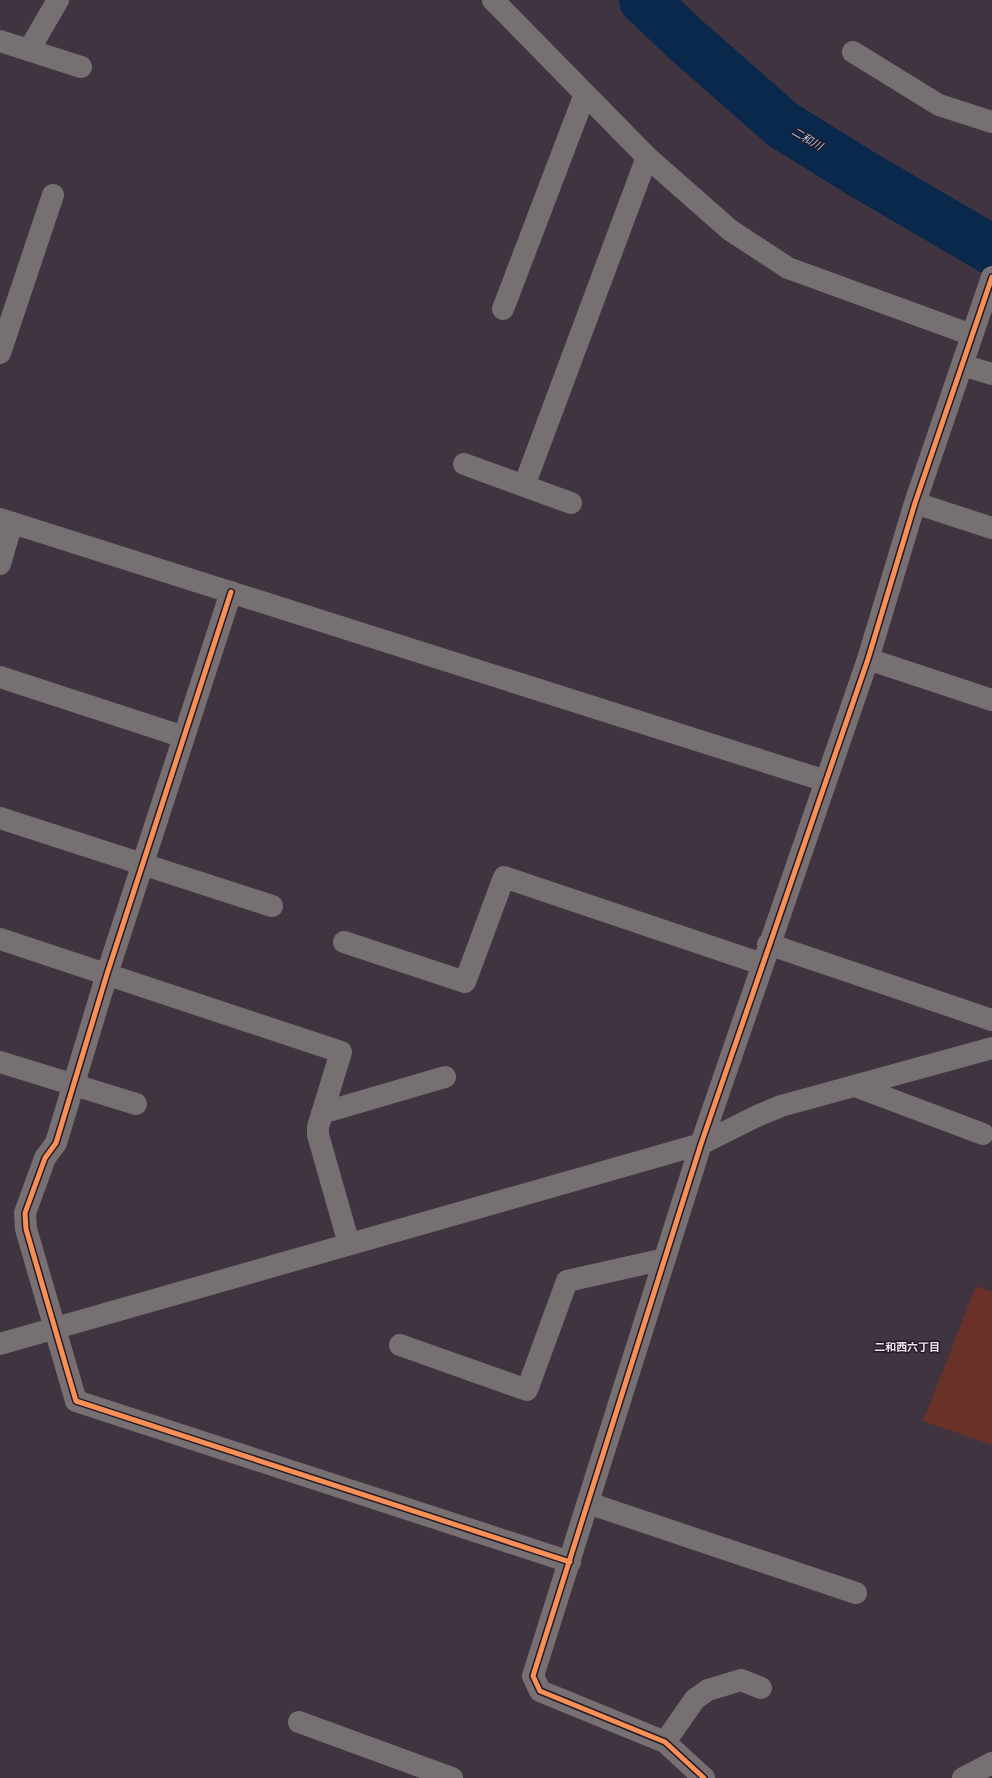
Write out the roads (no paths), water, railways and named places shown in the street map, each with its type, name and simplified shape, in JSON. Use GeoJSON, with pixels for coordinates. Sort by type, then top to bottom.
{"type":"FeatureCollection","features":[{"type":"Feature","properties":{"kind":"street"},"geometry":{"type":"LineString","coordinates":[[29,50],[58,0]]}},
{"type":"Feature","properties":{"kind":"street"},"geometry":{"type":"LineString","coordinates":[[493,0],[647,157],[730,230],[788,268],[972,335]]}},
{"type":"Feature","properties":{"kind":"street"},"geometry":{"type":"LineString","coordinates":[[0,41],[81,67]]}},
{"type":"Feature","properties":{"kind":"street"},"geometry":{"type":"LineString","coordinates":[[853,52],[939,105],[992,122]]}},
{"type":"Feature","properties":{"kind":"street"},"geometry":{"type":"LineString","coordinates":[[503,309],[585,94]]}},
{"type":"Feature","properties":{"kind":"street"},"geometry":{"type":"LineString","coordinates":[[524,486],[647,157]]}},
{"type":"Feature","properties":{"kind":"street"},"geometry":{"type":"LineString","coordinates":[[0,353],[54,195]]}},
{"type":"Feature","properties":{"kind":"street"},"geometry":{"type":"LineString","coordinates":[[704,1778],[665,1742],[540,1691],[533,1676],[700,1144],[868,658],[916,504],[992,277]]}},
{"type":"Feature","properties":{"kind":"street"},"geometry":{"type":"LineString","coordinates":[[962,365],[992,374]]}},
{"type":"Feature","properties":{"kind":"street"},"geometry":{"type":"LineString","coordinates":[[464,464],[570,503]]}},
{"type":"Feature","properties":{"kind":"street"},"geometry":{"type":"LineString","coordinates":[[916,504],[992,528]]}},
{"type":"Feature","properties":{"kind":"street"},"geometry":{"type":"LineString","coordinates":[[0,564],[6,521],[826,781]]}},
{"type":"Feature","properties":{"kind":"street"},"geometry":{"type":"LineString","coordinates":[[231,592],[107,974],[56,1143],[45,1158],[25,1212],[26,1229],[76,1401],[570,1562]]}},
{"type":"Feature","properties":{"kind":"street"},"geometry":{"type":"LineString","coordinates":[[868,658],[992,700]]}},
{"type":"Feature","properties":{"kind":"street"},"geometry":{"type":"LineString","coordinates":[[0,677],[184,737]]}},
{"type":"Feature","properties":{"kind":"street"},"geometry":{"type":"LineString","coordinates":[[0,818],[272,906]]}},
{"type":"Feature","properties":{"kind":"street"},"geometry":{"type":"LineString","coordinates":[[344,942],[465,982],[504,877],[992,1020]]}},
{"type":"Feature","properties":{"kind":"street"},"geometry":{"type":"LineString","coordinates":[[0,939],[342,1052],[322,1113],[318,1135],[349,1244]]}},
{"type":"Feature","properties":{"kind":"street"},"geometry":{"type":"LineString","coordinates":[[0,1344],[700,1144],[781,1106],[992,1048]]}},
{"type":"Feature","properties":{"kind":"street"},"geometry":{"type":"LineString","coordinates":[[0,1062],[136,1104]]}},
{"type":"Feature","properties":{"kind":"street"},"geometry":{"type":"LineString","coordinates":[[322,1113],[445,1078]]}},
{"type":"Feature","properties":{"kind":"street"},"geometry":{"type":"LineString","coordinates":[[855,1086],[983,1134]]}},
{"type":"Feature","properties":{"kind":"street"},"geometry":{"type":"LineString","coordinates":[[400,1345],[526,1390],[567,1281],[665,1258]]}},
{"type":"Feature","properties":{"kind":"street"},"geometry":{"type":"LineString","coordinates":[[588,1503],[856,1593]]}},
{"type":"Feature","properties":{"kind":"street"},"geometry":{"type":"LineString","coordinates":[[665,1742],[695,1700],[708,1690],[742,1680],[761,1688]]}},
{"type":"Feature","properties":{"kind":"street"},"geometry":{"type":"LineString","coordinates":[[299,1722],[452,1778]]}},
{"type":"Feature","properties":{"kind":"waterway","name":"二和川"},"geometry":{"type":"LineString","coordinates":[[644,0],[684,38],[783,125],[862,174],[992,250]]}},
{"type":"Feature","properties":{"kind":"district","name":"二和西六丁目"},"geometry":{"type":"Point","coordinates":[907,1347]}}]}
